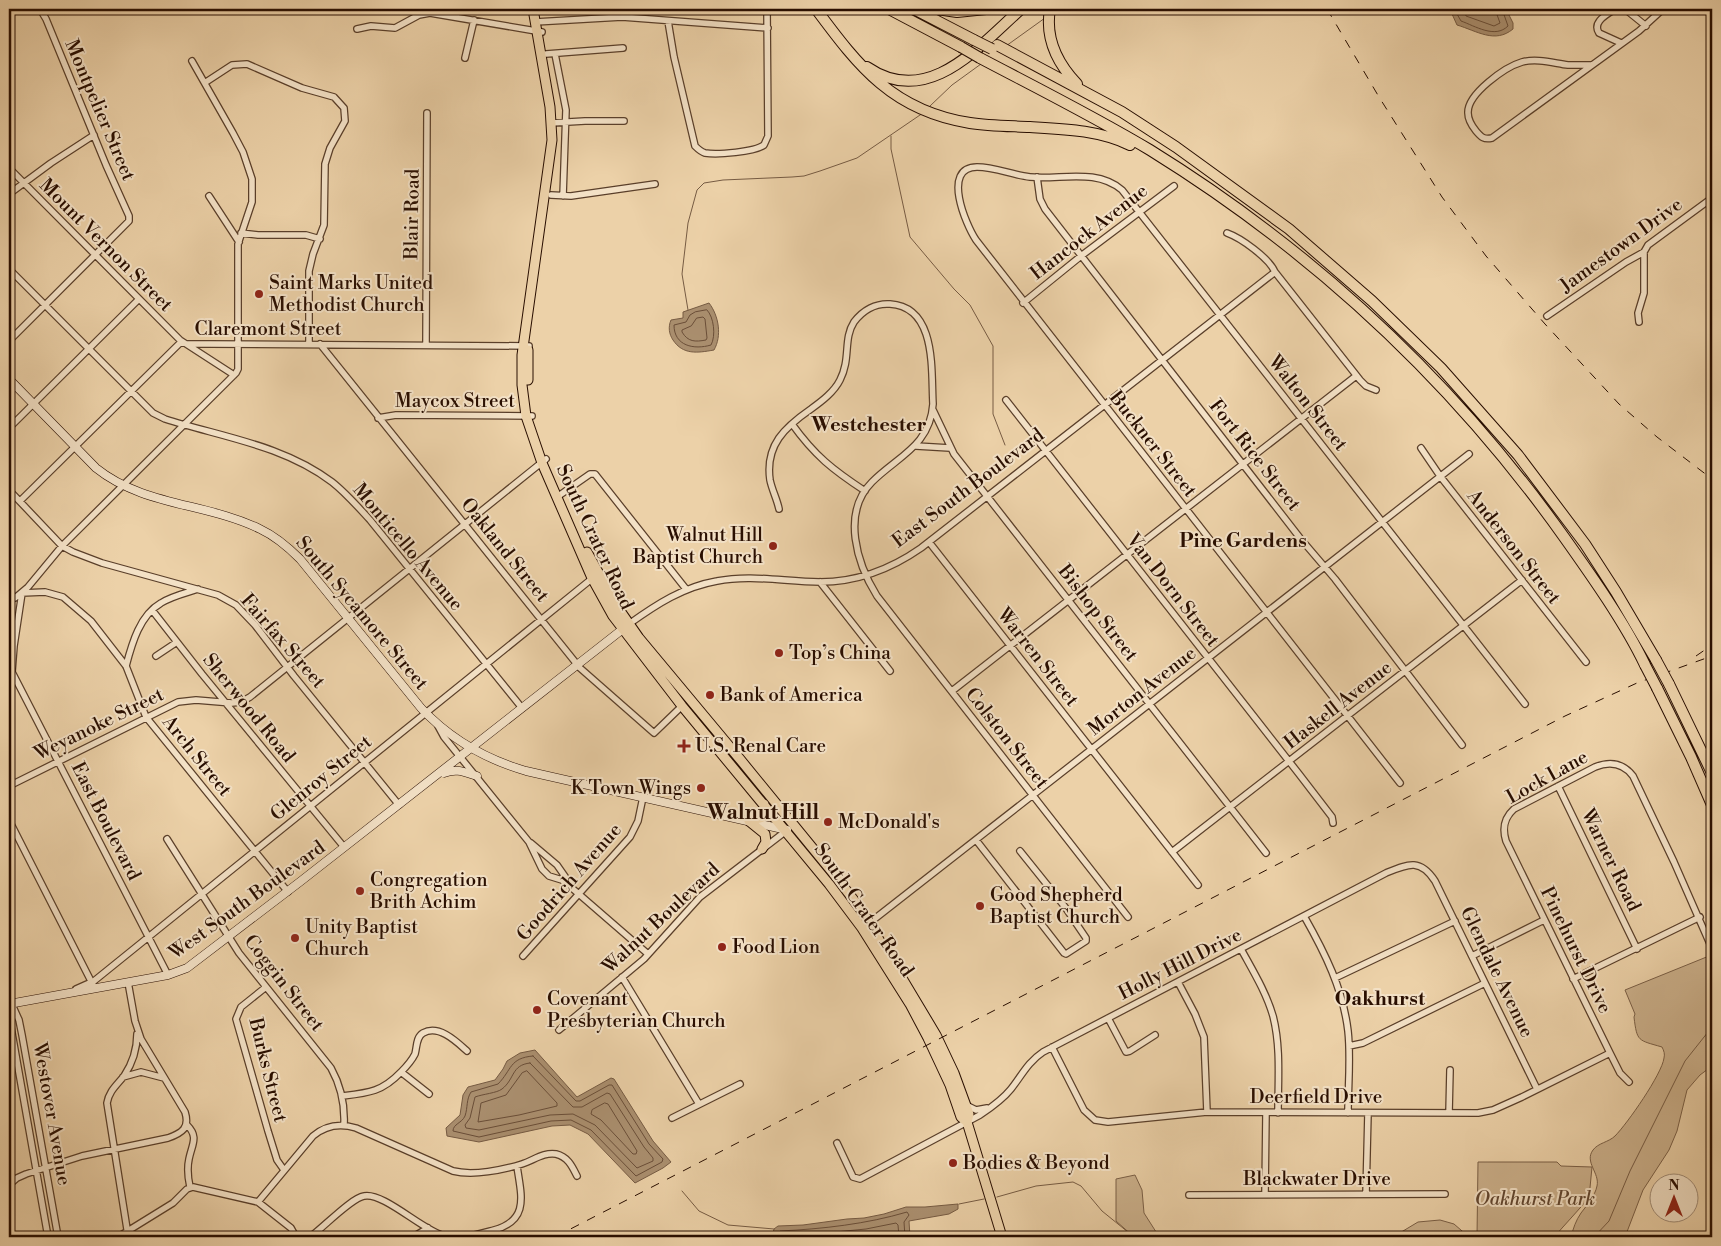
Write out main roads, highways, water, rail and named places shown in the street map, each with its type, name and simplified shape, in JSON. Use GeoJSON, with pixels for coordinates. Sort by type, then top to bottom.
{"type":"FeatureCollection","features":[{"type":"Feature","properties":{"kind":"highway"},"geometry":{"type":"LineString","coordinates":[[816,9],[872,78],[894,94],[918,107],[945,118],[978,124],[1060,129],[1098,134],[1126,143],[1176,168]]}},
{"type":"Feature","properties":{"kind":"highway"},"geometry":{"type":"LineString","coordinates":[[889,9],[1111,128],[1176,168],[1250,219],[1316,268],[1380,325],[1446,391],[1503,456],[1555,524],[1602,593],[1645,665],[1691,757],[1712,805]]}},
{"type":"Feature","properties":{"kind":"highway"},"geometry":{"type":"LineString","coordinates":[[914,9],[977,38]]}},
{"type":"Feature","properties":{"kind":"highway"},"geometry":{"type":"LineString","coordinates":[[927,9],[1110,112],[1210,172]]}},
{"type":"Feature","properties":{"kind":"highway"},"geometry":{"type":"LineString","coordinates":[[937,9],[967,12],[986,9]]}},
{"type":"Feature","properties":{"kind":"highway"},"geometry":{"type":"LineString","coordinates":[[856,59],[878,73],[896,79],[912,80],[934,77],[957,66],[1022,9]]}},
{"type":"Feature","properties":{"kind":"highway"},"geometry":{"type":"LineString","coordinates":[[1050,9],[1049,34],[1054,52],[1062,67],[1083,90]]}},
{"type":"Feature","properties":{"kind":"highway"},"geometry":{"type":"LineString","coordinates":[[994,47],[1083,90],[1176,146],[1289,229],[1347,278],[1409,335],[1504,437],[1585,544],[1656,660],[1712,774]]}},
{"type":"Feature","properties":{"kind":"main road","name":"South Crater Road"},"geometry":{"type":"LineString","coordinates":[[526,346],[551,195],[557,151],[558,122],[551,54],[533,9]]}},
{"type":"Feature","properties":{"kind":"main road","name":"South Crater Road"},"geometry":{"type":"LineString","coordinates":[[539,9],[539,26],[546,81],[558,122],[549,166],[522,385],[544,461],[595,576],[626,627],[682,706],[865,926],[936,1035],[954,1073],[969,1114],[967,1122],[1002,1237]]}},
{"type":"Feature","properties":{"kind":"main road","name":"South Sycamore Street"},"geometry":{"type":"LineString","coordinates":[[9,379],[96,468],[123,486],[140,493],[248,524],[267,532],[284,544],[300,559],[426,713],[471,748],[497,761],[526,771],[786,831]]}},
{"type":"Feature","properties":{"kind":"main road","name":"South Crater Road"},"geometry":{"type":"LineString","coordinates":[[626,627],[844,886],[924,1029],[948,1081],[961,1117],[967,1122]]}},
{"type":"Feature","properties":{"kind":"main road","name":"East South Boulevard"},"geometry":{"type":"LineString","coordinates":[[471,748],[626,627]]}},
{"type":"Feature","properties":{"kind":"main road","name":"West South Boulevard"},"geometry":{"type":"LineString","coordinates":[[10,1002],[65,994],[93,985],[128,982],[168,975],[187,968],[288,892],[471,748]]}},
{"type":"Feature","properties":{"kind":"main road"},"geometry":{"type":"LineString","coordinates":[[437,776],[455,770],[476,776]]}},
{"type":"Feature","properties":{"kind":"main road"},"geometry":{"type":"LineString","coordinates":[[749,821],[763,817],[766,811],[764,804]]}},
{"type":"Feature","properties":{"kind":"main road"},"geometry":{"type":"LineString","coordinates":[[749,821],[765,834],[766,842],[762,849]]}},
{"type":"Feature","properties":{"kind":"main road"},"geometry":{"type":"LineString","coordinates":[[786,831],[794,825]]}},
{"type":"Feature","properties":{"kind":"water"},"geometry":{"type":"Polygon","coordinates":[[[1452,9],[1506,9],[1513,23],[1513,29],[1499,36],[1479,33],[1457,25],[1452,9]]]}},
{"type":"Feature","properties":{"kind":"water"},"geometry":{"type":"Polygon","coordinates":[[[709,303],[715,314],[719,332],[714,350],[686,351],[673,340],[669,328],[671,320],[683,318],[683,312],[709,303]]]}},
{"type":"Feature","properties":{"kind":"water"},"geometry":{"type":"Polygon","coordinates":[[[535,1050],[577,1097],[611,1078],[614,1079],[653,1141],[671,1162],[635,1183],[588,1134],[570,1125],[552,1126],[479,1142],[447,1136],[446,1128],[460,1115],[463,1095],[468,1087],[495,1080],[507,1061],[520,1053],[535,1050]]]}},
{"type":"Feature","properties":{"kind":"water"},"geometry":{"type":"Polygon","coordinates":[[[958,1204],[958,1209],[949,1214],[909,1221],[910,1237],[772,1237],[774,1229],[778,1226],[864,1218],[906,1207],[958,1204]]]}},
{"type":"Feature","properties":{"kind":"waterway"},"geometry":{"type":"LineString","coordinates":[[1054,11],[1058,9]]}},
{"type":"Feature","properties":{"kind":"waterway"},"geometry":{"type":"LineString","coordinates":[[1006,46],[1045,18]]}},
{"type":"Feature","properties":{"kind":"waterway"},"geometry":{"type":"LineString","coordinates":[[930,106],[952,85],[981,64]]}},
{"type":"Feature","properties":{"kind":"waterway"},"geometry":{"type":"LineString","coordinates":[[688,310],[682,274],[688,223],[697,190],[704,183],[723,180],[804,176],[820,171],[857,158],[923,113]]}},
{"type":"Feature","properties":{"kind":"waterway"},"geometry":{"type":"LineString","coordinates":[[891,136],[891,149],[910,237],[970,305],[993,346],[993,414],[1005,445]]}},
{"type":"Feature","properties":{"kind":"waterway"},"geometry":{"type":"LineString","coordinates":[[1594,1237],[1609,1221],[1630,1171],[1685,1061],[1712,1027]]}},
{"type":"Feature","properties":{"kind":"waterway"},"geometry":{"type":"LineString","coordinates":[[997,1197],[1036,1186],[1073,1182],[1081,1186],[1102,1211],[1134,1237]]}},
{"type":"Feature","properties":{"kind":"waterway"},"geometry":{"type":"LineString","coordinates":[[682,1191],[699,1211],[728,1225],[774,1229]]}},
{"type":"Feature","properties":{"kind":"waterway"},"geometry":{"type":"LineString","coordinates":[[959,1204],[984,1199]]}},
{"type":"Feature","properties":{"kind":"waterway"},"geometry":{"type":"LineString","coordinates":[[1414,1237],[1432,1233],[1451,1237]]}},
{"type":"Feature","properties":{"kind":"railway"},"geometry":{"type":"LineString","coordinates":[[1327,9],[1379,97],[1442,197],[1486,256],[1545,324],[1619,404],[1657,437],[1712,479]]}},
{"type":"Feature","properties":{"kind":"railway"},"geometry":{"type":"LineString","coordinates":[[1696,656],[1712,645]]}},
{"type":"Feature","properties":{"kind":"railway"},"geometry":{"type":"LineString","coordinates":[[555,1237],[1565,716],[1637,683],[1712,656]]}},
{"type":"Feature","properties":{"kind":"place","name":"Saint Marks United Methodist Church"},"geometry":{"type":"Point","coordinates":[259,294]}},
{"type":"Feature","properties":{"kind":"place","name":"Walnut Hill Baptist Church"},"geometry":{"type":"Point","coordinates":[773,546]}},
{"type":"Feature","properties":{"kind":"place","name":"Top’s China"},"geometry":{"type":"Point","coordinates":[779,653]}},
{"type":"Feature","properties":{"kind":"place","name":"Bank of America"},"geometry":{"type":"Point","coordinates":[710,695]}},
{"type":"Feature","properties":{"kind":"place","name":"U.S. Renal Care"},"geometry":{"type":"Point","coordinates":[684,746]}},
{"type":"Feature","properties":{"kind":"place","name":"K Town Wings"},"geometry":{"type":"Point","coordinates":[701,788]}},
{"type":"Feature","properties":{"kind":"place","name":"McDonald's"},"geometry":{"type":"Point","coordinates":[828,822]}},
{"type":"Feature","properties":{"kind":"place","name":"Congregation Brith Achim"},"geometry":{"type":"Point","coordinates":[360,891]}},
{"type":"Feature","properties":{"kind":"place","name":"Good Shepherd Baptist Church"},"geometry":{"type":"Point","coordinates":[980,906]}},
{"type":"Feature","properties":{"kind":"place","name":"Unity Baptist Church"},"geometry":{"type":"Point","coordinates":[295,938]}},
{"type":"Feature","properties":{"kind":"place","name":"Food Lion"},"geometry":{"type":"Point","coordinates":[722,947]}},
{"type":"Feature","properties":{"kind":"place","name":"Covenant Presbyterian Church"},"geometry":{"type":"Point","coordinates":[537,1010]}},
{"type":"Feature","properties":{"kind":"place","name":"Bodies & Beyond"},"geometry":{"type":"Point","coordinates":[953,1163]}},
{"type":"Feature","properties":{"kind":"district","name":"Westchester"},"geometry":{"type":"Point","coordinates":[869,425]}},
{"type":"Feature","properties":{"kind":"district","name":"Pine Gardens"},"geometry":{"type":"Point","coordinates":[1243,541]}},
{"type":"Feature","properties":{"kind":"district","name":"Walnut Hill"},"geometry":{"type":"Point","coordinates":[763,813]}},
{"type":"Feature","properties":{"kind":"district","name":"Oakhurst"},"geometry":{"type":"Point","coordinates":[1380,999]}},
{"type":"Feature","properties":{"kind":"park label","name":"Oakhurst Park"},"geometry":{"type":"Point","coordinates":[1535,1199]}}]}
